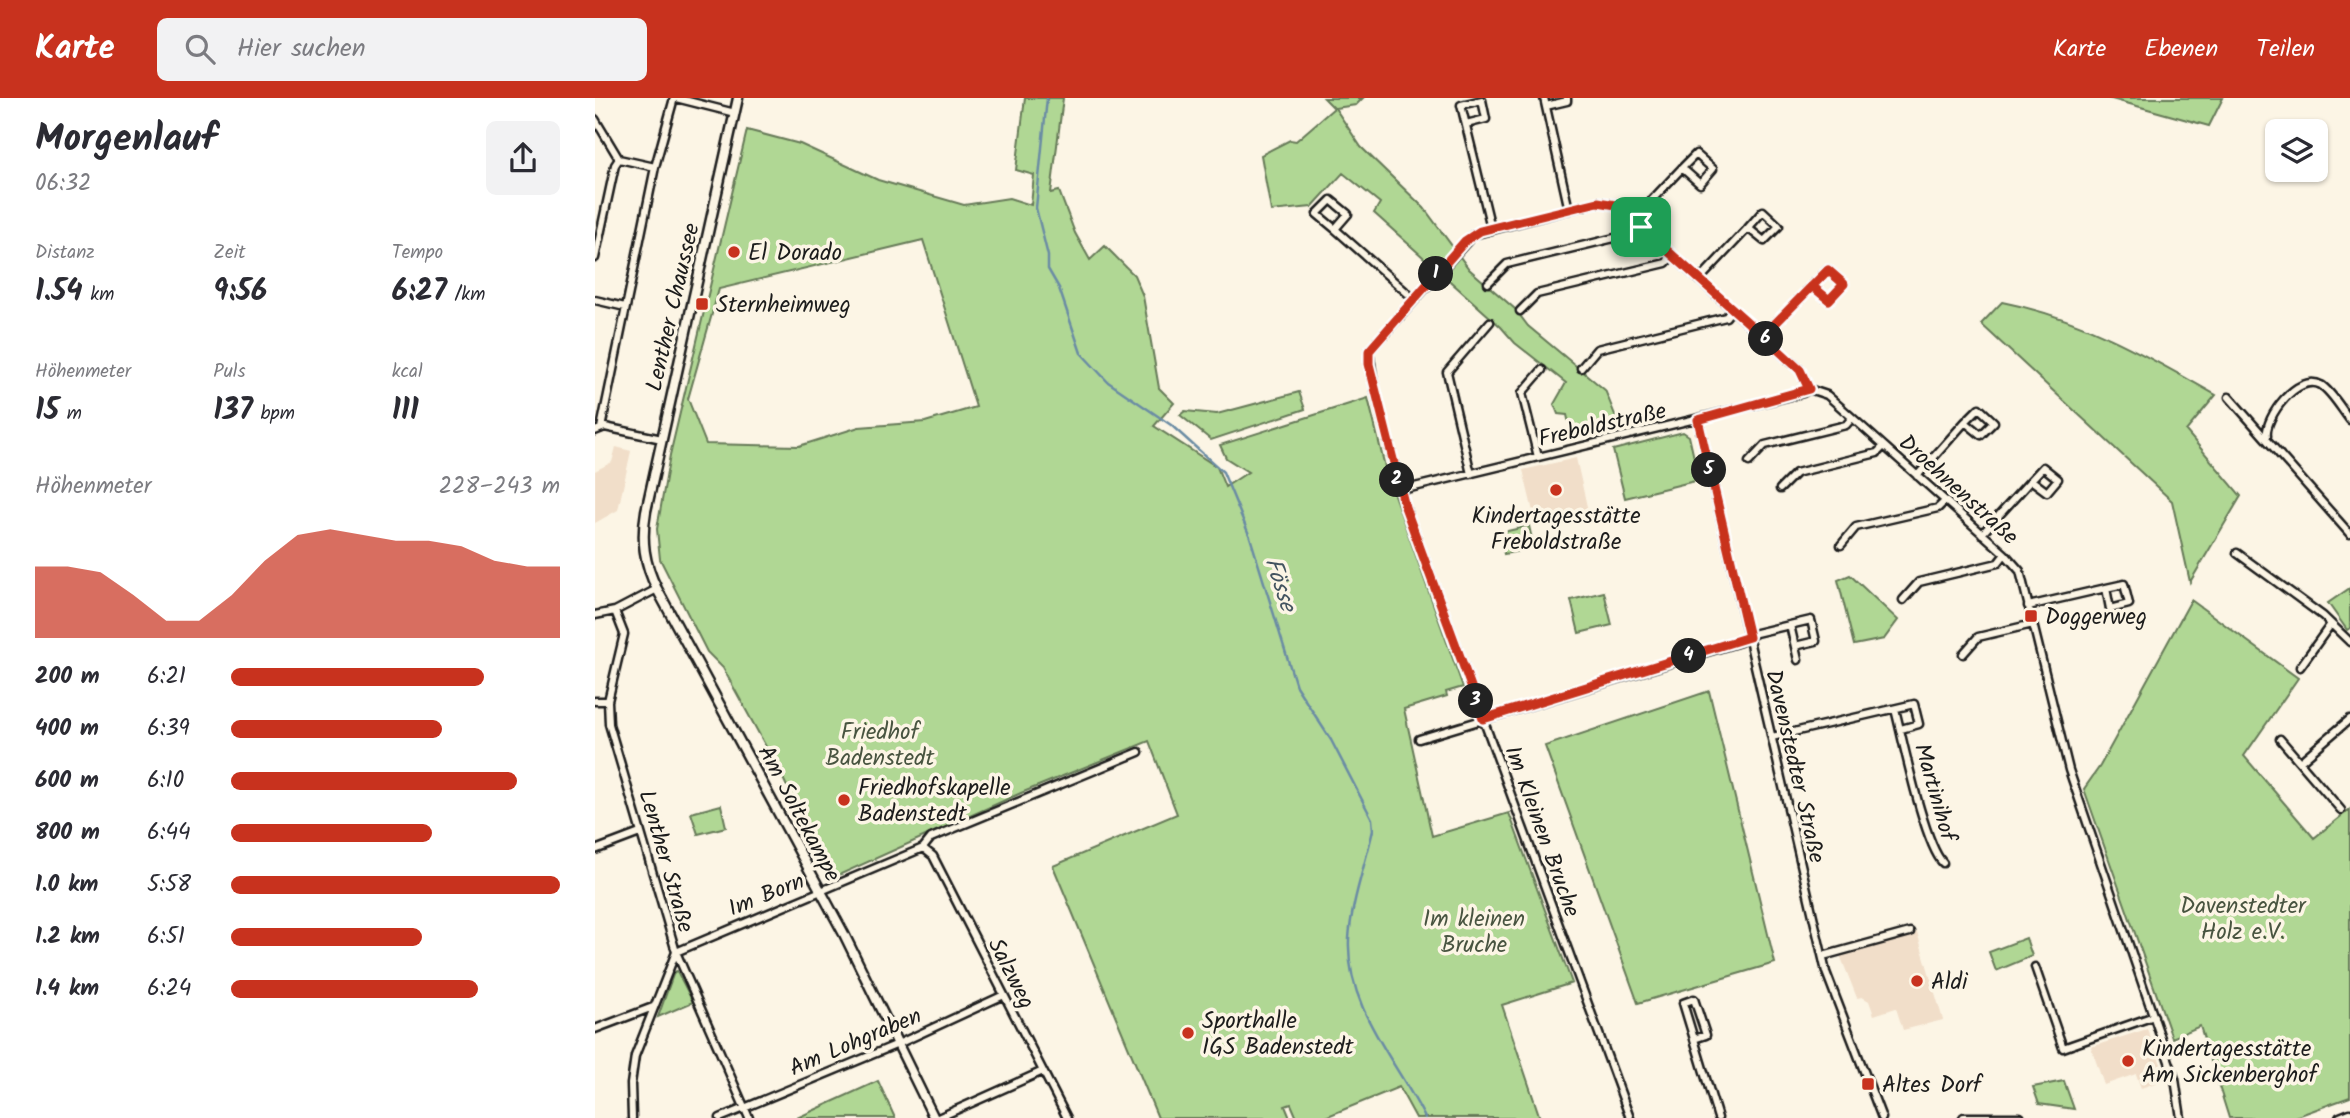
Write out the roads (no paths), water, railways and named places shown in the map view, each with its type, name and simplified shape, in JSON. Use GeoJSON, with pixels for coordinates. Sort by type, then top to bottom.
{"type":"FeatureCollection","features":[{"type":"Feature","properties":{"kind":"street"},"geometry":{"type":"LineString","coordinates":[[662,439],[598,429],[655,167],[675,98],[735,113]]}},
{"type":"Feature","properties":{"kind":"street","name":"Lenther Chaussee"},"geometry":{"type":"LineString","coordinates":[[644,525],[738,98]]}},
{"type":"Feature","properties":{"kind":"street"},"geometry":{"type":"LineString","coordinates":[[1543,98],[1569,210]]}},
{"type":"Feature","properties":{"kind":"street"},"geometry":{"type":"LineString","coordinates":[[1546,106],[1567,101],[1567,98]]}},
{"type":"Feature","properties":{"kind":"street"},"geometry":{"type":"LineString","coordinates":[[1466,124],[1486,120],[1482,100],[1461,105],[1491,228]]}},
{"type":"Feature","properties":{"kind":"street"},"geometry":{"type":"LineString","coordinates":[[595,118],[619,159],[655,167]]}},
{"type":"Feature","properties":{"kind":"street"},"geometry":{"type":"LineString","coordinates":[[1633,220],[1696,153],[1713,169],[1700,184],[1682,168]]}},
{"type":"Feature","properties":{"kind":"street"},"geometry":{"type":"LineString","coordinates":[[595,257],[615,165],[619,159]]}},
{"type":"Feature","properties":{"kind":"street"},"geometry":{"type":"LineString","coordinates":[[1335,229],[1348,214],[1331,200],[1317,214],[1414,299]]}},
{"type":"Feature","properties":{"kind":"street","name":"Droehnenstraße"},"geometry":{"type":"LineString","coordinates":[[1450,259],[1472,235],[1491,228],[1608,202],[1616,205],[1800,370],[1809,389],[1827,395],[2005,554],[2020,571],[2069,770],[2175,1079],[2181,1118]]}},
{"type":"Feature","properties":{"kind":"street"},"geometry":{"type":"LineString","coordinates":[[1699,280],[1763,211],[1779,226],[1764,242],[1748,228]]}},
{"type":"Feature","properties":{"kind":"street"},"geometry":{"type":"LineString","coordinates":[[1489,284],[1507,264],[1635,233],[1641,227]]}},
{"type":"Feature","properties":{"kind":"street"},"geometry":{"type":"LineString","coordinates":[[1520,312],[1537,294],[1666,262],[1672,256]]}},
{"type":"Feature","properties":{"kind":"street","name":"Im Kleinen Bruche"},"geometry":{"type":"LineString","coordinates":[[1450,259],[1374,343],[1368,357],[1405,507],[1630,1118]]}},
{"type":"Feature","properties":{"kind":"street"},"geometry":{"type":"LineString","coordinates":[[1763,336],[1812,286],[1828,270],[1844,284],[1829,300],[1812,286]]}},
{"type":"Feature","properties":{"kind":"street"},"geometry":{"type":"LineString","coordinates":[[595,300],[625,307]]}},
{"type":"Feature","properties":{"kind":"street"},"geometry":{"type":"LineString","coordinates":[[1581,368],[1597,349],[1726,317],[1732,309]]}},
{"type":"Feature","properties":{"kind":"street"},"geometry":{"type":"LineString","coordinates":[[1471,474],[1447,372],[1490,322]]}},
{"type":"Feature","properties":{"kind":"street"},"geometry":{"type":"LineString","coordinates":[[1538,457],[1522,393],[1542,370]]}},
{"type":"Feature","properties":{"kind":"street"},"geometry":{"type":"LineString","coordinates":[[2267,438],[2269,422],[2301,385],[2322,386],[2350,420]]}},
{"type":"Feature","properties":{"kind":"street","name":"Freboldstraße"},"geometry":{"type":"LineString","coordinates":[[1402,490],[1698,420],[1809,389]]}},
{"type":"Feature","properties":{"kind":"street"},"geometry":{"type":"LineString","coordinates":[[2229,397],[2350,534]]}},
{"type":"Feature","properties":{"kind":"street"},"geometry":{"type":"LineString","coordinates":[[1917,476],[1965,422],[1979,408],[1994,422],[1981,435],[1965,422]]}},
{"type":"Feature","properties":{"kind":"street"},"geometry":{"type":"LineString","coordinates":[[1749,462],[1765,445],[1846,425],[1852,418]]}},
{"type":"Feature","properties":{"kind":"street","name":"Davenstedter Straße"},"geometry":{"type":"LineString","coordinates":[[1698,420],[1833,995],[1882,1118]]}},
{"type":"Feature","properties":{"kind":"street"},"geometry":{"type":"LineString","coordinates":[[1780,489],[1796,473],[1877,453],[1884,446]]}},
{"type":"Feature","properties":{"kind":"street"},"geometry":{"type":"LineString","coordinates":[[1982,534],[2031,480]]}},
{"type":"Feature","properties":{"kind":"street"},"geometry":{"type":"LineString","coordinates":[[1841,545],[1856,527],[1938,508],[1945,501]]}},
{"type":"Feature","properties":{"kind":"street","name":"Am Soltekampe"},"geometry":{"type":"LineString","coordinates":[[644,525],[645,558],[657,589],[820,890],[936,1118]]}},
{"type":"Feature","properties":{"kind":"street"},"geometry":{"type":"LineString","coordinates":[[2237,553],[2331,624],[2350,642]]}},
{"type":"Feature","properties":{"kind":"street"},"geometry":{"type":"LineString","coordinates":[[1903,600],[1919,582],[1998,563],[2005,554]]}},
{"type":"Feature","properties":{"kind":"street"},"geometry":{"type":"LineString","coordinates":[[2028,607],[2106,588],[2124,584],[2129,604],[2110,609],[2106,588]]}},
{"type":"Feature","properties":{"kind":"street"},"geometry":{"type":"LineString","coordinates":[[595,615],[615,611],[657,589]]}},
{"type":"Feature","properties":{"kind":"street","name":"Lenther Straße"},"geometry":{"type":"LineString","coordinates":[[615,611],[624,634],[608,701],[609,724],[676,952],[635,1056],[631,1084],[632,1118]]}},
{"type":"Feature","properties":{"kind":"street"},"geometry":{"type":"LineString","coordinates":[[1419,739],[1811,620],[1816,641],[1795,646]]}},
{"type":"Feature","properties":{"kind":"street"},"geometry":{"type":"LineString","coordinates":[[1963,654],[1978,637],[2033,624]]}},
{"type":"Feature","properties":{"kind":"street"},"geometry":{"type":"LineString","coordinates":[[2300,667],[2331,624]]}},
{"type":"Feature","properties":{"kind":"street"},"geometry":{"type":"LineString","coordinates":[[1790,625],[1798,660]]}},
{"type":"Feature","properties":{"kind":"street"},"geometry":{"type":"LineString","coordinates":[[595,701],[608,701]]}},
{"type":"Feature","properties":{"kind":"street","name":"Martinihof"},"geometry":{"type":"LineString","coordinates":[[1901,729],[1919,724],[1914,704],[1895,709],[1936,856],[1943,863]]}},
{"type":"Feature","properties":{"kind":"street"},"geometry":{"type":"LineString","coordinates":[[1772,737],[1895,709]]}},
{"type":"Feature","properties":{"kind":"street"},"geometry":{"type":"LineString","coordinates":[[2301,761],[2350,719]]}},
{"type":"Feature","properties":{"kind":"street"},"geometry":{"type":"LineString","coordinates":[[2280,739],[2341,810]]}},
{"type":"Feature","properties":{"kind":"street","name":"Im Born"},"geometry":{"type":"LineString","coordinates":[[676,952],[923,848],[931,838],[1139,752]]}},
{"type":"Feature","properties":{"kind":"street"},"geometry":{"type":"LineString","coordinates":[[595,850],[640,834]]}},
{"type":"Feature","properties":{"kind":"street","name":"Salzweg"},"geometry":{"type":"LineString","coordinates":[[923,848],[933,856],[1067,1118]]}},
{"type":"Feature","properties":{"kind":"street"},"geometry":{"type":"LineString","coordinates":[[1823,956],[1910,932]]}},
{"type":"Feature","properties":{"kind":"street"},"geometry":{"type":"LineString","coordinates":[[676,952],[749,1118]]}},
{"type":"Feature","properties":{"kind":"street"},"geometry":{"type":"LineString","coordinates":[[2035,967],[2063,1048],[2154,1016]]}},
{"type":"Feature","properties":{"kind":"street","name":"Am Lohgraben"},"geometry":{"type":"LineString","coordinates":[[720,1118],[898,1044],[1004,995]]}},
{"type":"Feature","properties":{"kind":"street"},"geometry":{"type":"LineString","coordinates":[[1694,1039],[1706,1035],[1694,999],[1683,1003],[1694,1039],[1719,1118]]}},
{"type":"Feature","properties":{"kind":"street"},"geometry":{"type":"LineString","coordinates":[[595,1030],[653,1007]]}},
{"type":"Feature","properties":{"kind":"street"},"geometry":{"type":"LineString","coordinates":[[936,1118],[1043,1071]]}},
{"type":"Feature","properties":{"kind":"street"},"geometry":{"type":"LineString","coordinates":[[2340,1118],[2350,1114]]}},
{"type":"Feature","properties":{"kind":"street"},"geometry":{"type":"LineString","coordinates":[[1963,1118],[2020,1118]]}},
{"type":"Feature","properties":{"kind":"waterway","name":"Fösse"},"geometry":{"type":"LineString","coordinates":[[1047,98],[1036,208],[1048,256],[1048,269],[1059,288],[1081,353],[1108,382],[1171,425],[1223,472],[1250,537],[1296,686],[1331,740],[1372,819],[1373,830],[1350,925],[1350,964],[1364,1011],[1425,1118]]}},
{"type":"Feature","properties":{"kind":"place","name":"El Dorado"},"geometry":{"type":"Point","coordinates":[734,252]}},
{"type":"Feature","properties":{"kind":"place","name":"Sternheimweg"},"geometry":{"type":"Point","coordinates":[702,304]}},
{"type":"Feature","properties":{"kind":"place","name":"Kindertagesstätte Freboldstraße"},"geometry":{"type":"Point","coordinates":[1556,490]}},
{"type":"Feature","properties":{"kind":"place","name":"Doggerweg"},"geometry":{"type":"Point","coordinates":[2031,616]}},
{"type":"Feature","properties":{"kind":"place","name":"Friedhofskapelle Badenstedt"},"geometry":{"type":"Point","coordinates":[844,800]}},
{"type":"Feature","properties":{"kind":"place","name":"Aldi"},"geometry":{"type":"Point","coordinates":[1917,981]}},
{"type":"Feature","properties":{"kind":"place","name":"Sporthalle IGS Badenstedt"},"geometry":{"type":"Point","coordinates":[1188,1033]}},
{"type":"Feature","properties":{"kind":"place","name":"Kindertagesstätte Am Sickenberghof"},"geometry":{"type":"Point","coordinates":[2128,1061]}},
{"type":"Feature","properties":{"kind":"place","name":"Altes Dorf"},"geometry":{"type":"Point","coordinates":[1868,1084]}},
{"type":"Feature","properties":{"kind":"park label","name":"Friedhof Badenstedt"},"geometry":{"type":"Point","coordinates":[880,744]}},
{"type":"Feature","properties":{"kind":"park label","name":"Davenstedter Holz e.V."},"geometry":{"type":"Point","coordinates":[2243,918]}},
{"type":"Feature","properties":{"kind":"park label","name":"Im kleinen Bruche"},"geometry":{"type":"Point","coordinates":[1474,931]}}]}
